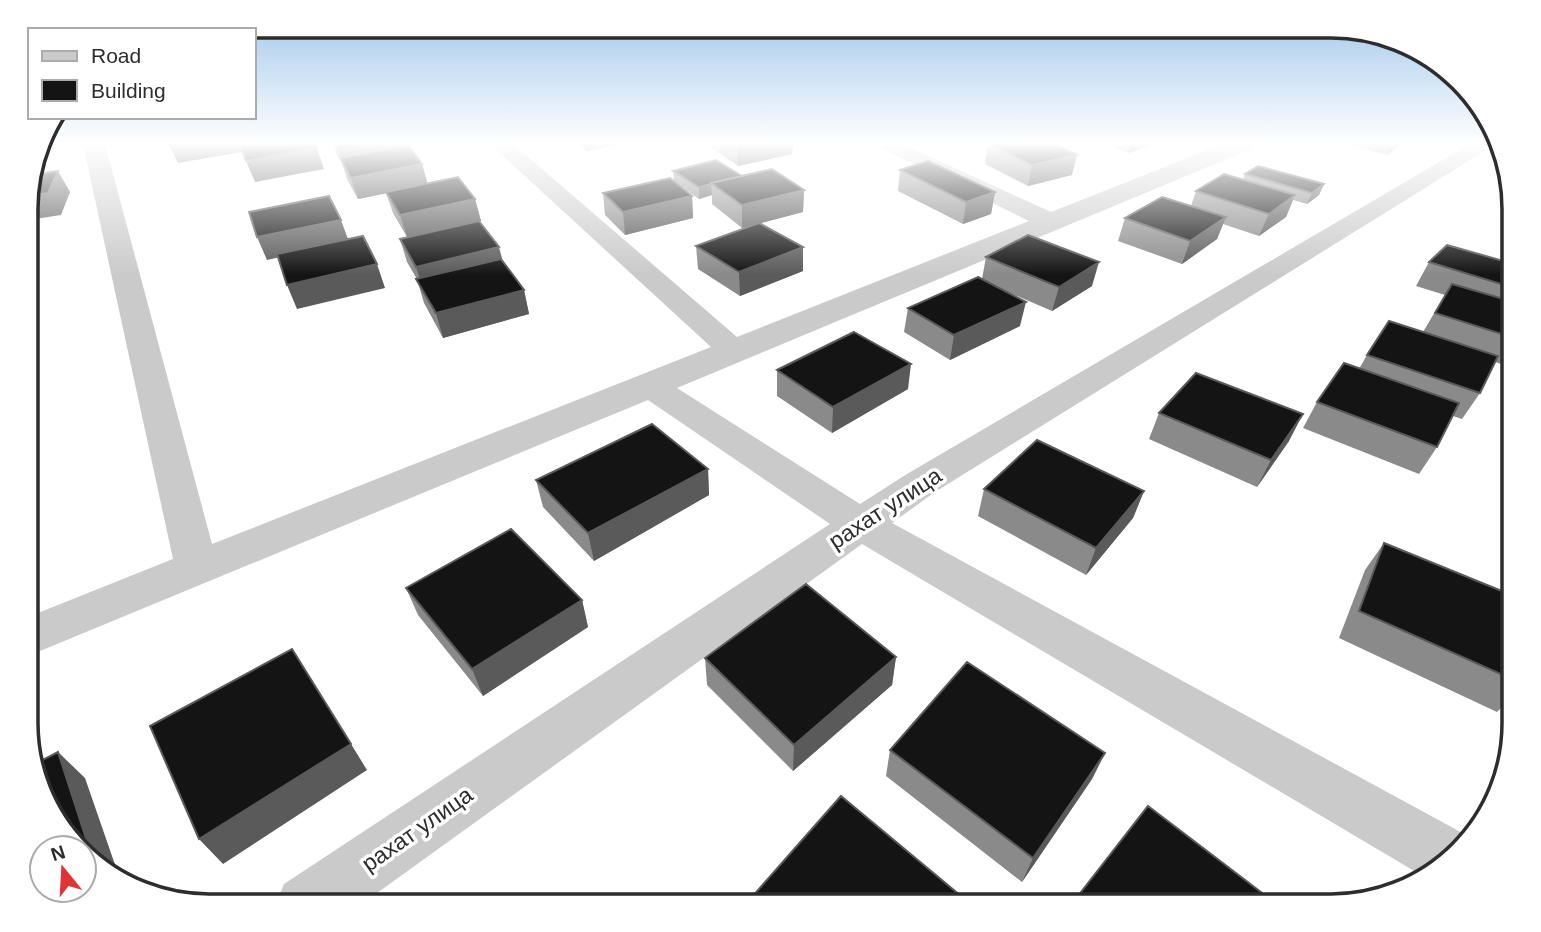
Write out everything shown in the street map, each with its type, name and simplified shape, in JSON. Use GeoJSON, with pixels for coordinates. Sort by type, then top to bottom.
{"type":"FeatureCollection","features":[{"type":"Feature","properties":{"kind":"street"},"geometry":{"type":"LineString","coordinates":[[105,187],[197,568]]}},
{"type":"Feature","properties":{"kind":"street"},"geometry":{"type":"LineString","coordinates":[[549,187],[734,351]]}},
{"type":"Feature","properties":{"kind":"street"},"geometry":{"type":"LineString","coordinates":[[977,187],[1051,222]]}},
{"type":"Feature","properties":{"kind":"street"},"geometry":{"type":"LineString","coordinates":[[38,633],[1136,187]]}},
{"type":"Feature","properties":{"kind":"street","name":"рахат улица"},"geometry":{"type":"LineString","coordinates":[[324,894],[921,483],[1414,187]]}},
{"type":"Feature","properties":{"kind":"street"},"geometry":{"type":"LineString","coordinates":[[649,385],[860,524],[1441,853]]}},
{"type":"Feature","properties":{"kind":"building"},"geometry":{"type":"Polygon","coordinates":[[[40,187],[51,187],[48,193],[39,194],[40,187]]]}},
{"type":"Feature","properties":{"kind":"building"},"geometry":{"type":"Polygon","coordinates":[[[408,187],[466,187],[475,199],[400,215],[386,192],[408,187]]]}},
{"type":"Feature","properties":{"kind":"building"},"geometry":{"type":"Polygon","coordinates":[[[628,187],[682,187],[692,196],[623,212],[603,193],[628,187]]]}},
{"type":"Feature","properties":{"kind":"building"},"geometry":{"type":"Polygon","coordinates":[[[717,187],[800,187],[804,190],[742,205],[717,187]]]}},
{"type":"Feature","properties":{"kind":"building"},"geometry":{"type":"Polygon","coordinates":[[[936,187],[985,187],[995,192],[966,202],[936,187]]]}},
{"type":"Feature","properties":{"kind":"building"},"geometry":{"type":"Polygon","coordinates":[[[1202,187],[1270,187],[1295,195],[1269,214],[1196,191],[1202,187]]]}},
{"type":"Feature","properties":{"kind":"building"},"geometry":{"type":"Polygon","coordinates":[[[1293,187],[1319,187],[1312,193],[1293,187]]]}},
{"type":"Feature","properties":{"kind":"building"},"geometry":{"type":"Polygon","coordinates":[[[329,196],[341,220],[257,237],[249,212],[329,196]]]}},
{"type":"Feature","properties":{"kind":"building"},"geometry":{"type":"Polygon","coordinates":[[[1162,197],[1226,217],[1190,241],[1125,218],[1162,197]]]}},
{"type":"Feature","properties":{"kind":"building"},"geometry":{"type":"Polygon","coordinates":[[[479,221],[499,247],[416,267],[400,239],[479,221]]]}},
{"type":"Feature","properties":{"kind":"building"},"geometry":{"type":"Polygon","coordinates":[[[759,223],[803,247],[739,272],[696,246],[759,223]]]}},
{"type":"Feature","properties":{"kind":"building"},"geometry":{"type":"Polygon","coordinates":[[[1028,235],[1099,262],[1059,287],[986,257],[1028,235]]]}},
{"type":"Feature","properties":{"kind":"building"},"geometry":{"type":"Polygon","coordinates":[[[363,236],[377,264],[287,285],[277,254],[363,236]]]}},
{"type":"Feature","properties":{"kind":"building"},"geometry":{"type":"Polygon","coordinates":[[[1447,245],[1502,261],[1502,284],[1429,262],[1447,245]]]}},
{"type":"Feature","properties":{"kind":"building"},"geometry":{"type":"Polygon","coordinates":[[[501,259],[524,290],[436,313],[416,279],[501,259]]]}},
{"type":"Feature","properties":{"kind":"building"},"geometry":{"type":"Polygon","coordinates":[[[978,277],[1026,302],[954,335],[908,308],[978,277]]]}},
{"type":"Feature","properties":{"kind":"building"},"geometry":{"type":"Polygon","coordinates":[[[1452,284],[1502,299],[1502,334],[1435,313],[1452,284]]]}},
{"type":"Feature","properties":{"kind":"building"},"geometry":{"type":"Polygon","coordinates":[[[1389,321],[1498,356],[1480,393],[1367,355],[1389,321]]]}},
{"type":"Feature","properties":{"kind":"building"},"geometry":{"type":"Polygon","coordinates":[[[854,332],[911,364],[833,407],[777,370],[854,332]]]}},
{"type":"Feature","properties":{"kind":"building"},"geometry":{"type":"Polygon","coordinates":[[[1344,363],[1459,403],[1437,447],[1317,402],[1344,363]]]}},
{"type":"Feature","properties":{"kind":"building"},"geometry":{"type":"Polygon","coordinates":[[[1196,373],[1303,414],[1271,460],[1159,413],[1196,373]]]}},
{"type":"Feature","properties":{"kind":"building"},"geometry":{"type":"Polygon","coordinates":[[[652,424],[708,469],[588,533],[536,480],[652,424]]]}},
{"type":"Feature","properties":{"kind":"building"},"geometry":{"type":"Polygon","coordinates":[[[1037,440],[1144,491],[1096,548],[984,489],[1037,440]]]}},
{"type":"Feature","properties":{"kind":"building"},"geometry":{"type":"Polygon","coordinates":[[[511,529],[582,600],[472,669],[406,588],[511,529]]]}},
{"type":"Feature","properties":{"kind":"building"},"geometry":{"type":"Polygon","coordinates":[[[1384,543],[1502,591],[1502,675],[1359,611],[1384,543]]]}},
{"type":"Feature","properties":{"kind":"building"},"geometry":{"type":"Polygon","coordinates":[[[806,584],[896,657],[794,745],[705,658],[806,584]]]}},
{"type":"Feature","properties":{"kind":"building"},"geometry":{"type":"Polygon","coordinates":[[[292,649],[351,744],[199,839],[150,726],[292,649]]]}},
{"type":"Feature","properties":{"kind":"building"},"geometry":{"type":"Polygon","coordinates":[[[967,662],[1105,753],[1033,858],[890,750],[967,662]]]}},
{"type":"Feature","properties":{"kind":"building"},"geometry":{"type":"Polygon","coordinates":[[[58,752],[85,834],[81,834],[67,818],[43,760],[58,752]]]}},
{"type":"Feature","properties":{"kind":"building"},"geometry":{"type":"Polygon","coordinates":[[[841,796],[958,893],[755,894],[841,796]]]}},
{"type":"Feature","properties":{"kind":"building"},"geometry":{"type":"Polygon","coordinates":[[[1148,806],[1262,893],[1080,893],[1148,806]]]}}]}
